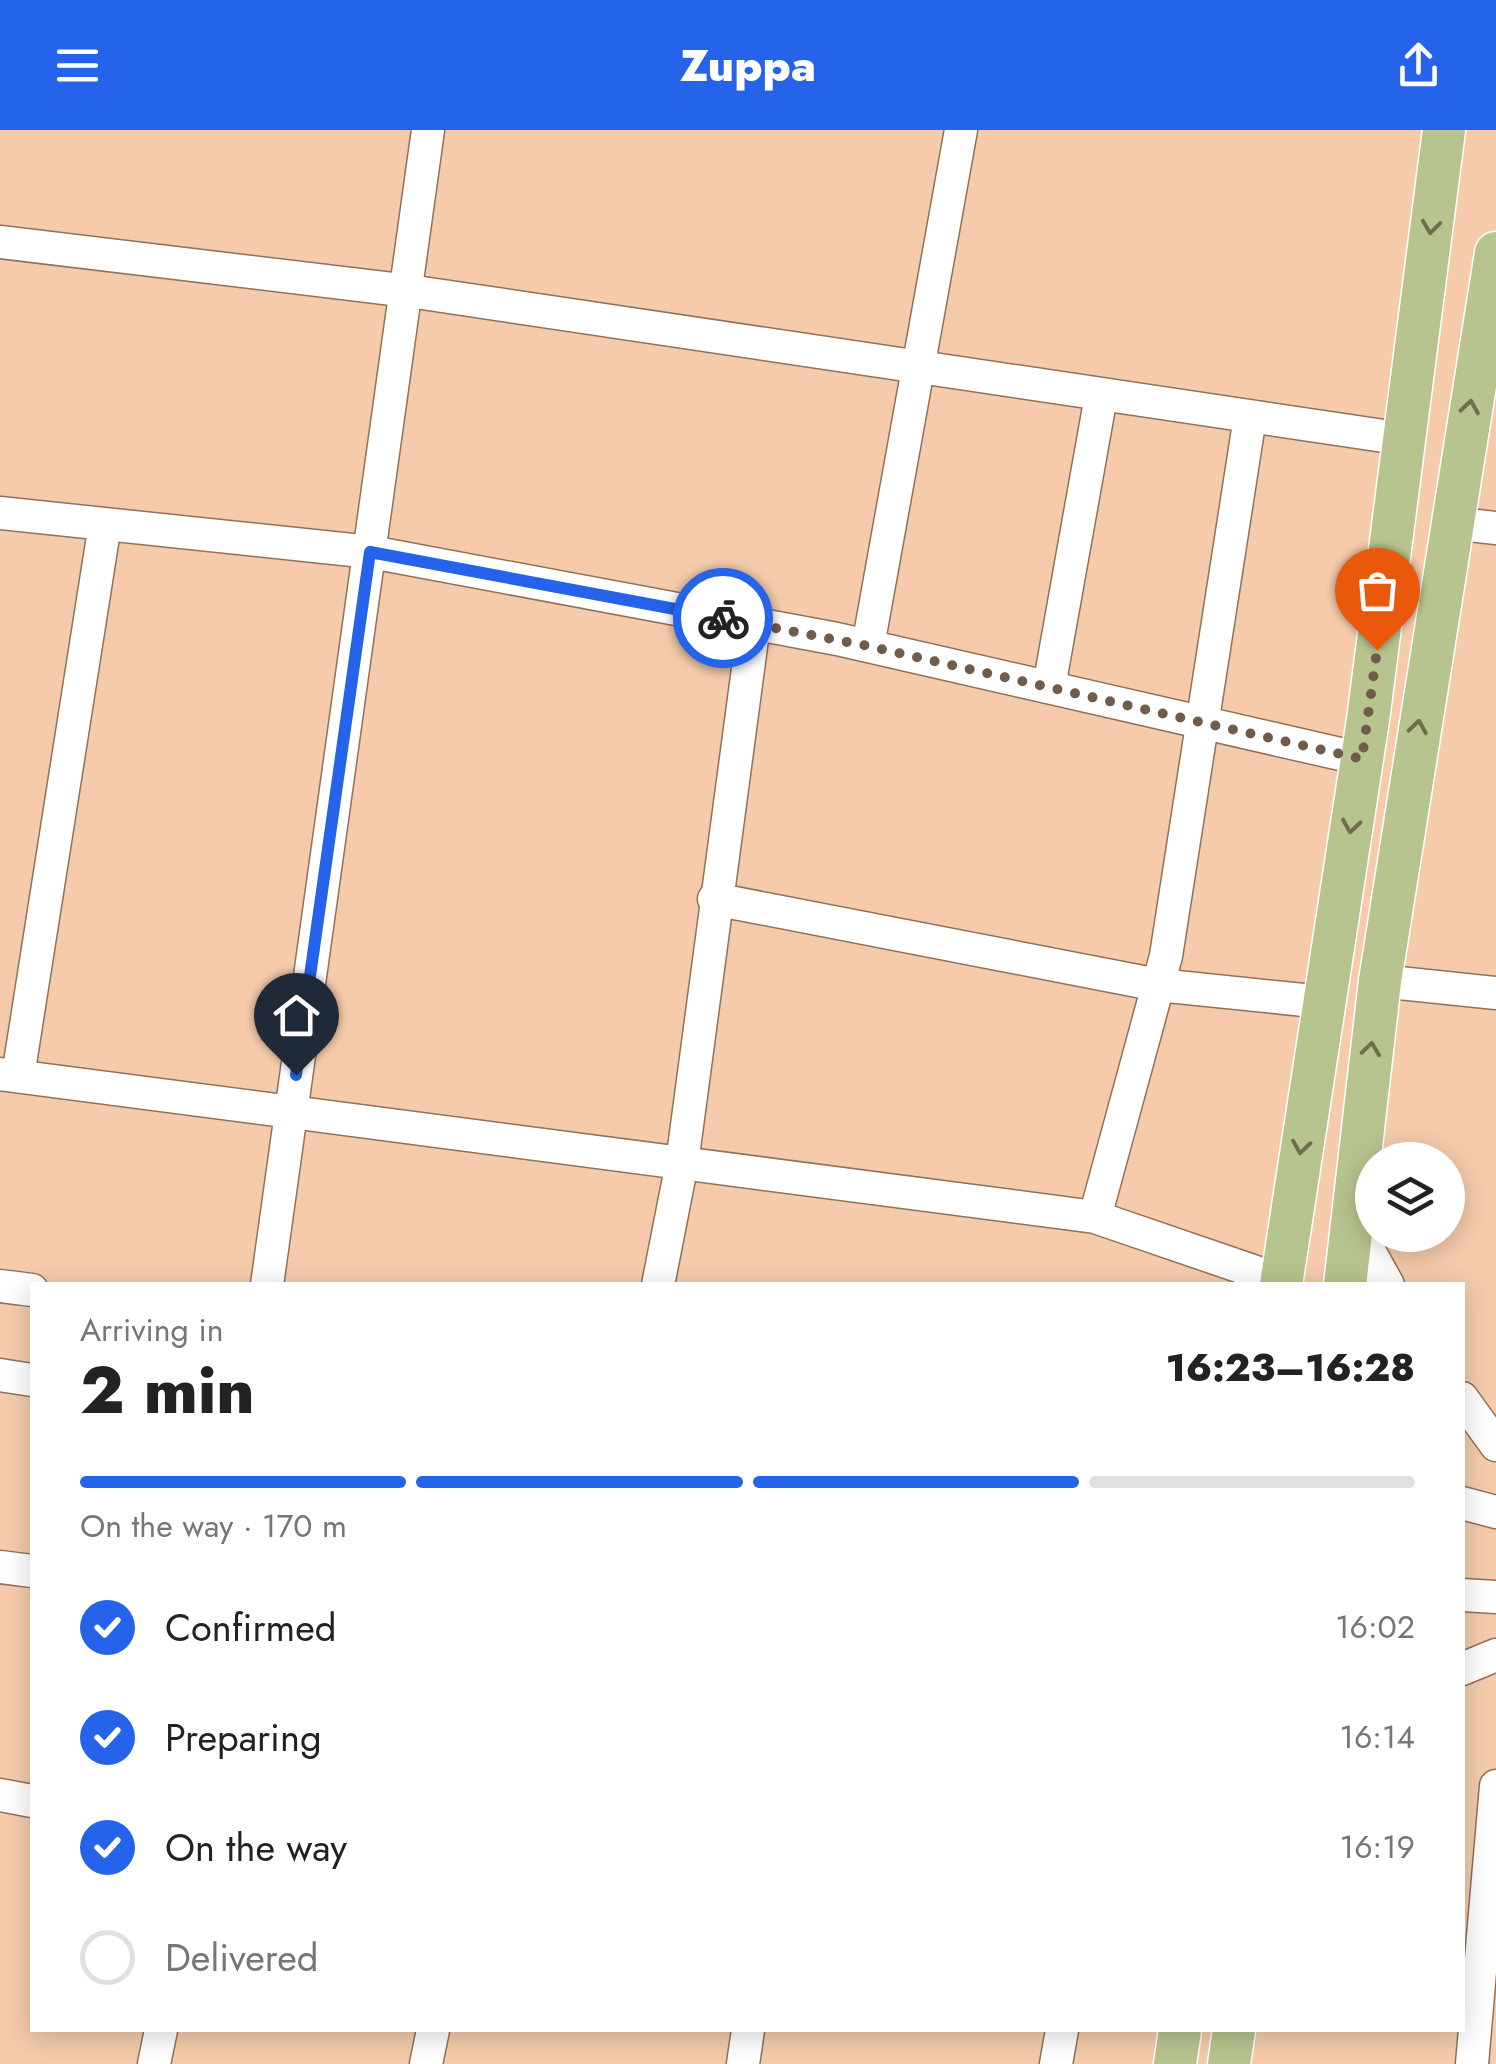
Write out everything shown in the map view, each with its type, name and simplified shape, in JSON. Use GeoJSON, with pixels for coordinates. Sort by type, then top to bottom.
{"type":"FeatureCollection","features":[{"type":"Feature","properties":{"kind":"main road"},"geometry":{"type":"LineString","coordinates":[[1282,1282],[1362,759],[1444,130]]}},
{"type":"Feature","properties":{"kind":"main road"},"geometry":{"type":"LineString","coordinates":[[1345,1282],[1380,981],[1496,253]]}},
{"type":"Feature","properties":{"kind":"main road"},"geometry":{"type":"LineString","coordinates":[[1175,2064],[1180,2032]]}},
{"type":"Feature","properties":{"kind":"main road"},"geometry":{"type":"LineString","coordinates":[[1230,2064],[1234,2032]]}},
{"type":"Feature","properties":{"kind":"street"},"geometry":{"type":"LineString","coordinates":[[267,1282],[409,292],[428,130]]}},
{"type":"Feature","properties":{"kind":"street"},"geometry":{"type":"LineString","coordinates":[[868,646],[961,130]]}},
{"type":"Feature","properties":{"kind":"street"},"geometry":{"type":"LineString","coordinates":[[0,242],[409,292],[1404,439]]}},
{"type":"Feature","properties":{"kind":"street"},"geometry":{"type":"LineString","coordinates":[[1049,687],[1102,396]]}},
{"type":"Feature","properties":{"kind":"street"},"geometry":{"type":"LineString","coordinates":[[1094,1216],[1158,985],[1250,417]]}},
{"type":"Feature","properties":{"kind":"street"},"geometry":{"type":"LineString","coordinates":[[0,513],[370,552],[868,646],[1362,759]]}},
{"type":"Feature","properties":{"kind":"street"},"geometry":{"type":"LineString","coordinates":[[1451,523],[1496,528]]}},
{"type":"Feature","properties":{"kind":"street"},"geometry":{"type":"LineString","coordinates":[[105,524],[9,1075],[1094,1216],[1279,1282]]}},
{"type":"Feature","properties":{"kind":"street"},"geometry":{"type":"LineString","coordinates":[[659,1282],[682,1163],[714,900],[754,624]]}},
{"type":"Feature","properties":{"kind":"street"},"geometry":{"type":"LineString","coordinates":[[714,900],[1158,985],[1323,1002]]}},
{"type":"Feature","properties":{"kind":"street"},"geometry":{"type":"LineString","coordinates":[[1380,981],[1496,993]]}},
{"type":"Feature","properties":{"kind":"street"},"geometry":{"type":"LineString","coordinates":[[1352,1218],[1386,1282]]}},
{"type":"Feature","properties":{"kind":"street"},"geometry":{"type":"LineString","coordinates":[[0,1286],[30,1290]]}},
{"type":"Feature","properties":{"kind":"street"},"geometry":{"type":"LineString","coordinates":[[0,1375],[30,1380]]}},
{"type":"Feature","properties":{"kind":"street"},"geometry":{"type":"LineString","coordinates":[[1465,1402],[1496,1445]]}},
{"type":"Feature","properties":{"kind":"street"},"geometry":{"type":"LineString","coordinates":[[1465,1504],[1496,1512]]}},
{"type":"Feature","properties":{"kind":"street"},"geometry":{"type":"LineString","coordinates":[[0,1567],[30,1571]]}},
{"type":"Feature","properties":{"kind":"street"},"geometry":{"type":"LineString","coordinates":[[1465,1595],[1496,1597]]}},
{"type":"Feature","properties":{"kind":"street"},"geometry":{"type":"LineString","coordinates":[[1465,1668],[1496,1655]]}},
{"type":"Feature","properties":{"kind":"street"},"geometry":{"type":"LineString","coordinates":[[1472,2064],[1496,1786]]}},
{"type":"Feature","properties":{"kind":"street"},"geometry":{"type":"LineString","coordinates":[[0,1796],[30,1801]]}},
{"type":"Feature","properties":{"kind":"street"},"geometry":{"type":"LineString","coordinates":[[154,2064],[160,2032]]}},
{"type":"Feature","properties":{"kind":"street"},"geometry":{"type":"LineString","coordinates":[[426,2064],[433,2032]]}},
{"type":"Feature","properties":{"kind":"street"},"geometry":{"type":"LineString","coordinates":[[743,2064],[748,2032]]}},
{"type":"Feature","properties":{"kind":"street"},"geometry":{"type":"LineString","coordinates":[[1056,2064],[1062,2032]]}},
{"type":"Feature","properties":{"kind":"shaded area"},"geometry":{"type":"Polygon","coordinates":[[[0,130],[1496,130],[1496,2064],[0,2064],[0,130]]]}},
{"type":"Feature","properties":{"kind":"way so far"},"geometry":{"type":"LineString","coordinates":[[723,618],[868,646],[1362,759],[1377,650]]}},
{"type":"Feature","properties":{"kind":"route"},"geometry":{"type":"LineString","coordinates":[[296,1075],[370,552],[723,618]]}}]}
